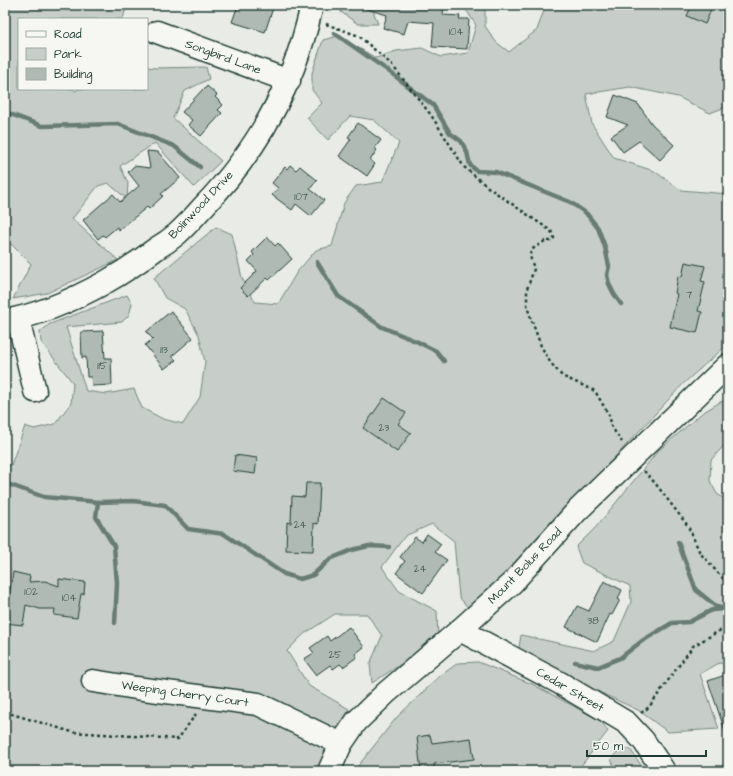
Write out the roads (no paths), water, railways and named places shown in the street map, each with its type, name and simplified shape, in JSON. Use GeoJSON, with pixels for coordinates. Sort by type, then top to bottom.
{"type":"FeatureCollection","features":[{"type":"Feature","properties":{"kind":"street","name":"Bolinwood Drive"},"geometry":{"type":"LineString","coordinates":[[12,320],[78,297],[127,270],[177,234],[217,192],[245,157],[269,121],[289,81],[301,46],[312,5]]}},
{"type":"Feature","properties":{"kind":"street","name":"Songbird Lane"},"geometry":{"type":"LineString","coordinates":[[157,32],[289,81]]}},
{"type":"Feature","properties":{"kind":"street"},"geometry":{"type":"LineString","coordinates":[[12,320],[35,391]]}},
{"type":"Feature","properties":{"kind":"street","name":"Mount Bolus Road"},"geometry":{"type":"LineString","coordinates":[[329,771],[341,744],[356,722],[386,693],[460,630],[513,582],[577,511],[728,365]]}},
{"type":"Feature","properties":{"kind":"street","name":"Cedar Street"},"geometry":{"type":"LineString","coordinates":[[460,630],[560,683],[627,723],[643,740],[664,771]]}},
{"type":"Feature","properties":{"kind":"street","name":"Weeping Cherry Court"},"geometry":{"type":"LineString","coordinates":[[93,681],[258,704],[341,744]]}},
{"type":"Feature","properties":{"kind":"waterway"},"geometry":{"type":"LineString","coordinates":[[334,33],[387,70],[433,105],[450,133],[461,141],[467,152],[470,165],[477,171],[496,172],[570,202],[586,213],[598,228],[605,247],[609,266],[607,275],[609,284],[621,304]]}},
{"type":"Feature","properties":{"kind":"waterway"},"geometry":{"type":"LineString","coordinates":[[5,112],[42,126],[118,124],[174,146],[200,167]]}},
{"type":"Feature","properties":{"kind":"waterway"},"geometry":{"type":"LineString","coordinates":[[317,262],[338,296],[382,327],[436,351],[444,361]]}},
{"type":"Feature","properties":{"kind":"waterway"},"geometry":{"type":"LineString","coordinates":[[5,483],[44,497],[98,502],[133,501],[165,505],[188,529],[224,534],[284,574],[300,579],[313,575],[330,559],[352,550],[369,546],[389,547]]}},
{"type":"Feature","properties":{"kind":"waterway"},"geometry":{"type":"LineString","coordinates":[[98,502],[96,517],[114,546],[117,583],[115,623]]}},
{"type":"Feature","properties":{"kind":"waterway"},"geometry":{"type":"LineString","coordinates":[[678,542],[696,590],[717,607],[728,610]]}},
{"type":"Feature","properties":{"kind":"waterway"},"geometry":{"type":"LineString","coordinates":[[575,662],[598,667],[620,658],[642,641],[672,623],[689,622],[712,610],[724,609]]}}]}
